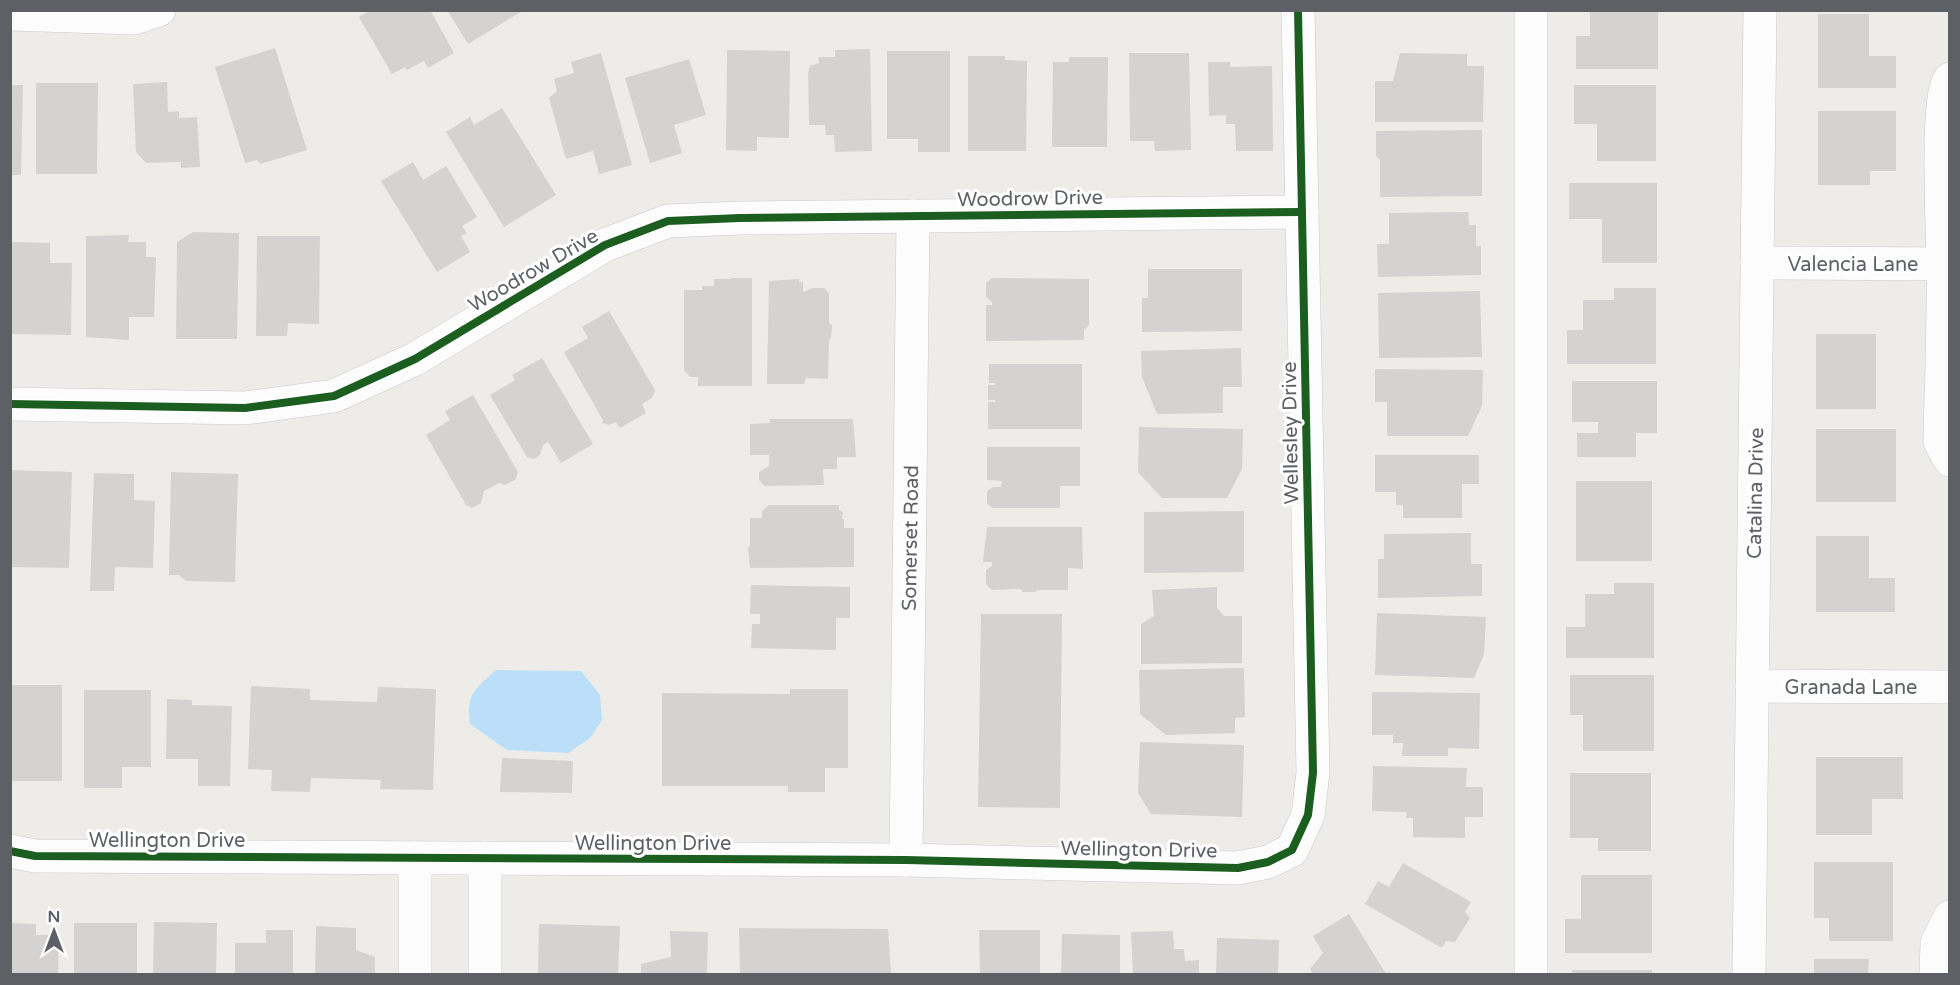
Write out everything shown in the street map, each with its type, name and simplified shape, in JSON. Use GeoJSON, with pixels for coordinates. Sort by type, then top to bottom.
{"type":"FeatureCollection","features":[{"type":"Feature","properties":{"kind":"street"},"geometry":{"type":"LineString","coordinates":[[10,14],[134,18],[159,10]]}},
{"type":"Feature","properties":{"kind":"street","name":"Wellesley Drive"},"geometry":{"type":"LineString","coordinates":[[1292,850],[1308,815],[1313,773],[1298,10]]}},
{"type":"Feature","properties":{"kind":"street"},"geometry":{"type":"LineString","coordinates":[[1531,10],[1531,975]]}},
{"type":"Feature","properties":{"kind":"street","name":"Catalina Drive"},"geometry":{"type":"LineString","coordinates":[[1749,975],[1760,10]]}},
{"type":"Feature","properties":{"kind":"street"},"geometry":{"type":"LineString","coordinates":[[1950,79],[1945,84],[1942,122],[1941,202],[1946,264],[1940,442],[1950,460]]}},
{"type":"Feature","properties":{"kind":"street","name":"Woodrow Drive"},"geometry":{"type":"LineString","coordinates":[[10,404],[245,408],[334,396],[415,359],[605,245],[668,221],[1302,212]]}},
{"type":"Feature","properties":{"kind":"street","name":"Somerset Road"},"geometry":{"type":"LineString","coordinates":[[906,861],[913,216]]}},
{"type":"Feature","properties":{"kind":"street","name":"Valencia Lane"},"geometry":{"type":"LineString","coordinates":[[1757,263],[1946,264]]}},
{"type":"Feature","properties":{"kind":"street","name":"Granada Lane"},"geometry":{"type":"LineString","coordinates":[[1752,686],[1950,687]]}},
{"type":"Feature","properties":{"kind":"street","name":"Wellington Drive"},"geometry":{"type":"LineString","coordinates":[[10,851],[35,856],[906,861],[1238,868],[1268,862],[1292,850]]}},
{"type":"Feature","properties":{"kind":"street"},"geometry":{"type":"LineString","coordinates":[[415,975],[416,858]]}},
{"type":"Feature","properties":{"kind":"street"},"geometry":{"type":"LineString","coordinates":[[485,858],[485,975]]}},
{"type":"Feature","properties":{"kind":"street"},"geometry":{"type":"LineString","coordinates":[[1936,975],[1937,944],[1950,917]]}},
{"type":"Feature","properties":{"kind":"water"},"geometry":{"type":"Polygon","coordinates":[[[496,670],[581,671],[600,695],[602,720],[590,738],[568,753],[507,750],[470,724],[471,699],[477,688],[496,670]]]}},
{"type":"Feature","properties":{"kind":"building"},"geometry":{"type":"Polygon","coordinates":[[[371,10],[430,10],[454,53],[428,68],[424,61],[407,70],[405,67],[392,74],[359,17],[371,10]]]}},
{"type":"Feature","properties":{"kind":"building"},"geometry":{"type":"Polygon","coordinates":[[[447,10],[524,10],[468,44],[447,10]]]}},
{"type":"Feature","properties":{"kind":"building"},"geometry":{"type":"Polygon","coordinates":[[[1590,10],[1658,10],[1658,69],[1576,69],[1576,36],[1590,36],[1590,10]]]}},
{"type":"Feature","properties":{"kind":"building"},"geometry":{"type":"Polygon","coordinates":[[[1818,14],[1869,14],[1869,56],[1896,56],[1896,88],[1818,88],[1818,14]]]}},
{"type":"Feature","properties":{"kind":"building"},"geometry":{"type":"Polygon","coordinates":[[[275,48],[307,150],[260,164],[257,160],[245,163],[215,67],[275,48]]]}},
{"type":"Feature","properties":{"kind":"building"},"geometry":{"type":"Polygon","coordinates":[[[870,49],[872,151],[835,152],[834,135],[826,135],[825,125],[809,125],[808,72],[810,66],[819,63],[818,57],[835,57],[835,50],[870,49]]]}},
{"type":"Feature","properties":{"kind":"building"},"geometry":{"type":"Polygon","coordinates":[[[727,50],[790,51],[789,138],[757,137],[757,151],[726,150],[727,50]]]}},
{"type":"Feature","properties":{"kind":"building"},"geometry":{"type":"Polygon","coordinates":[[[887,51],[950,51],[950,152],[918,152],[918,139],[887,139],[887,51]]]}},
{"type":"Feature","properties":{"kind":"building"},"geometry":{"type":"Polygon","coordinates":[[[601,53],[632,165],[599,174],[593,151],[566,159],[549,98],[557,91],[554,79],[574,73],[571,62],[601,53]]]}},
{"type":"Feature","properties":{"kind":"building"},"geometry":{"type":"Polygon","coordinates":[[[1129,53],[1189,53],[1191,150],[1155,151],[1154,141],[1130,141],[1129,53]]]}},
{"type":"Feature","properties":{"kind":"building"},"geometry":{"type":"Polygon","coordinates":[[[1400,53],[1467,54],[1467,66],[1484,66],[1483,122],[1375,122],[1375,81],[1393,81],[1400,53]]]}},
{"type":"Feature","properties":{"kind":"building"},"geometry":{"type":"Polygon","coordinates":[[[968,56],[1005,56],[1005,60],[1027,61],[1026,151],[968,151],[968,56]]]}},
{"type":"Feature","properties":{"kind":"building"},"geometry":{"type":"Polygon","coordinates":[[[1069,57],[1108,57],[1107,147],[1052,147],[1053,62],[1069,62],[1069,57]]]}},
{"type":"Feature","properties":{"kind":"building"},"geometry":{"type":"Polygon","coordinates":[[[689,59],[706,115],[674,125],[682,153],[650,163],[625,78],[689,59]]]}},
{"type":"Feature","properties":{"kind":"building"},"geometry":{"type":"Polygon","coordinates":[[[1208,62],[1230,62],[1230,67],[1272,66],[1273,151],[1236,151],[1235,124],[1226,124],[1226,115],[1209,116],[1208,62]]]}},
{"type":"Feature","properties":{"kind":"building"},"geometry":{"type":"Polygon","coordinates":[[[167,82],[168,112],[179,111],[179,118],[197,117],[200,167],[181,168],[181,162],[146,163],[136,152],[133,84],[167,82]]]}},
{"type":"Feature","properties":{"kind":"building"},"geometry":{"type":"Polygon","coordinates":[[[36,83],[98,83],[97,174],[36,174],[36,83]]]}},
{"type":"Feature","properties":{"kind":"building"},"geometry":{"type":"Polygon","coordinates":[[[10,85],[23,85],[21,175],[10,175],[10,85]]]}},
{"type":"Feature","properties":{"kind":"building"},"geometry":{"type":"Polygon","coordinates":[[[1574,85],[1656,85],[1656,161],[1597,161],[1597,124],[1574,124],[1574,85]]]}},
{"type":"Feature","properties":{"kind":"building"},"geometry":{"type":"Polygon","coordinates":[[[502,108],[556,195],[504,227],[446,132],[470,117],[474,125],[502,108]]]}},
{"type":"Feature","properties":{"kind":"building"},"geometry":{"type":"Polygon","coordinates":[[[1818,111],[1896,111],[1896,171],[1870,171],[1870,185],[1818,185],[1818,111]]]}},
{"type":"Feature","properties":{"kind":"building"},"geometry":{"type":"Polygon","coordinates":[[[1482,130],[1482,196],[1380,197],[1380,160],[1376,156],[1376,131],[1482,130]]]}},
{"type":"Feature","properties":{"kind":"building"},"geometry":{"type":"Polygon","coordinates":[[[413,162],[423,180],[446,166],[477,217],[462,226],[467,233],[461,236],[470,252],[437,272],[381,181],[413,162]]]}},
{"type":"Feature","properties":{"kind":"building"},"geometry":{"type":"Polygon","coordinates":[[[1569,183],[1657,183],[1657,263],[1602,263],[1602,219],[1569,219],[1569,183]]]}},
{"type":"Feature","properties":{"kind":"building"},"geometry":{"type":"Polygon","coordinates":[[[1468,212],[1469,225],[1476,225],[1476,246],[1481,246],[1481,275],[1378,277],[1377,244],[1389,244],[1389,213],[1468,212]]]}},
{"type":"Feature","properties":{"kind":"building"},"geometry":{"type":"Polygon","coordinates":[[[193,232],[239,233],[237,339],[176,339],[177,242],[193,232]]]}},
{"type":"Feature","properties":{"kind":"building"},"geometry":{"type":"Polygon","coordinates":[[[129,235],[128,242],[146,242],[146,257],[156,257],[154,317],[129,317],[129,340],[86,337],[86,236],[129,235]]]}},
{"type":"Feature","properties":{"kind":"building"},"geometry":{"type":"Polygon","coordinates":[[[257,236],[320,236],[319,324],[288,323],[287,336],[256,336],[257,236]]]}},
{"type":"Feature","properties":{"kind":"building"},"geometry":{"type":"Polygon","coordinates":[[[12,242],[50,243],[50,263],[72,263],[71,335],[11,334],[12,242]]]}},
{"type":"Feature","properties":{"kind":"building"},"geometry":{"type":"Polygon","coordinates":[[[1148,269],[1242,269],[1242,331],[1142,332],[1142,298],[1148,298],[1148,269]]]}},
{"type":"Feature","properties":{"kind":"building"},"geometry":{"type":"Polygon","coordinates":[[[752,278],[752,386],[698,386],[698,377],[690,377],[684,370],[684,290],[702,290],[702,286],[714,286],[714,279],[752,278]]]}},
{"type":"Feature","properties":{"kind":"building"},"geometry":{"type":"Polygon","coordinates":[[[992,278],[1089,279],[1089,325],[1084,330],[1084,340],[986,341],[986,305],[992,305],[992,302],[986,297],[986,283],[992,278]]]}},
{"type":"Feature","properties":{"kind":"building"},"geometry":{"type":"Polygon","coordinates":[[[799,279],[799,282],[803,282],[803,292],[812,288],[824,288],[829,293],[829,323],[832,325],[829,340],[828,379],[806,378],[804,384],[767,384],[769,281],[799,279]]]}},
{"type":"Feature","properties":{"kind":"building"},"geometry":{"type":"Polygon","coordinates":[[[1614,288],[1656,288],[1656,364],[1567,364],[1567,330],[1583,330],[1583,300],[1614,300],[1614,288]]]}},
{"type":"Feature","properties":{"kind":"building"},"geometry":{"type":"Polygon","coordinates":[[[1480,291],[1482,357],[1379,358],[1378,293],[1480,291]]]}},
{"type":"Feature","properties":{"kind":"building"},"geometry":{"type":"Polygon","coordinates":[[[609,311],[655,390],[652,398],[642,404],[646,413],[620,428],[616,422],[609,425],[602,423],[603,420],[564,352],[588,338],[582,327],[609,311]]]}},
{"type":"Feature","properties":{"kind":"building"},"geometry":{"type":"Polygon","coordinates":[[[1816,334],[1876,334],[1876,409],[1816,409],[1816,334]]]}},
{"type":"Feature","properties":{"kind":"building"},"geometry":{"type":"Polygon","coordinates":[[[1241,348],[1242,387],[1223,387],[1223,413],[1157,414],[1142,377],[1141,351],[1241,348]]]}},
{"type":"Feature","properties":{"kind":"building"},"geometry":{"type":"Polygon","coordinates":[[[542,358],[593,444],[561,463],[548,442],[543,445],[540,455],[534,459],[527,457],[490,395],[515,380],[512,375],[542,358]]]}},
{"type":"Feature","properties":{"kind":"building"},"geometry":{"type":"Polygon","coordinates":[[[989,364],[1082,364],[1082,429],[988,429],[988,402],[995,402],[995,400],[988,400],[988,385],[995,385],[995,383],[989,383],[989,364]]]}},
{"type":"Feature","properties":{"kind":"building"},"geometry":{"type":"Polygon","coordinates":[[[1375,369],[1483,370],[1482,406],[1468,436],[1387,436],[1387,402],[1375,402],[1375,369]]]}},
{"type":"Feature","properties":{"kind":"building"},"geometry":{"type":"Polygon","coordinates":[[[1572,381],[1657,381],[1657,433],[1636,433],[1636,457],[1577,457],[1577,433],[1598,433],[1598,422],[1572,422],[1572,381]]]}},
{"type":"Feature","properties":{"kind":"building"},"geometry":{"type":"Polygon","coordinates":[[[473,395],[518,472],[515,480],[505,485],[499,483],[484,491],[481,503],[472,508],[464,504],[426,435],[450,420],[445,411],[473,395]]]}},
{"type":"Feature","properties":{"kind":"building"},"geometry":{"type":"Polygon","coordinates":[[[770,419],[853,419],[856,457],[837,457],[837,469],[823,469],[824,485],[765,486],[759,480],[759,472],[769,466],[769,455],[750,455],[750,424],[770,423],[770,419]]]}},
{"type":"Feature","properties":{"kind":"building"},"geometry":{"type":"Polygon","coordinates":[[[1139,427],[1243,429],[1242,469],[1227,498],[1162,498],[1138,472],[1139,427]]]}},
{"type":"Feature","properties":{"kind":"building"},"geometry":{"type":"Polygon","coordinates":[[[1816,429],[1896,429],[1896,502],[1816,502],[1816,429]]]}},
{"type":"Feature","properties":{"kind":"building"},"geometry":{"type":"Polygon","coordinates":[[[987,447],[1080,447],[1080,486],[1060,486],[1060,508],[992,508],[987,503],[987,491],[993,487],[1001,487],[1002,481],[987,480],[987,447]]]}},
{"type":"Feature","properties":{"kind":"building"},"geometry":{"type":"Polygon","coordinates":[[[1375,455],[1479,455],[1479,484],[1462,484],[1462,518],[1403,518],[1403,505],[1396,505],[1396,492],[1375,492],[1375,455]]]}},
{"type":"Feature","properties":{"kind":"building"},"geometry":{"type":"Polygon","coordinates":[[[10,470],[72,472],[69,568],[10,567],[10,470]]]}},
{"type":"Feature","properties":{"kind":"building"},"geometry":{"type":"Polygon","coordinates":[[[171,472],[238,474],[235,582],[186,581],[179,575],[169,575],[171,472]]]}},
{"type":"Feature","properties":{"kind":"building"},"geometry":{"type":"Polygon","coordinates":[[[94,473],[134,474],[134,500],[155,501],[153,568],[115,567],[114,591],[90,591],[94,473]]]}},
{"type":"Feature","properties":{"kind":"building"},"geometry":{"type":"Polygon","coordinates":[[[1576,481],[1652,481],[1652,561],[1576,561],[1576,481]]]}},
{"type":"Feature","properties":{"kind":"building"},"geometry":{"type":"Polygon","coordinates":[[[769,505],[839,505],[839,510],[843,512],[844,528],[854,528],[854,567],[750,568],[748,547],[750,546],[750,518],[762,518],[762,511],[769,505]]]}},
{"type":"Feature","properties":{"kind":"building"},"geometry":{"type":"Polygon","coordinates":[[[1244,511],[1244,572],[1144,573],[1144,512],[1244,511]]]}},
{"type":"Feature","properties":{"kind":"building"},"geometry":{"type":"Polygon","coordinates":[[[987,527],[1082,527],[1083,569],[1068,568],[1068,590],[1023,592],[1021,589],[992,590],[986,584],[986,570],[992,566],[992,562],[983,562],[987,527]]]}},
{"type":"Feature","properties":{"kind":"building"},"geometry":{"type":"Polygon","coordinates":[[[1471,533],[1471,564],[1482,564],[1482,596],[1378,598],[1378,559],[1384,559],[1384,534],[1471,533]]]}},
{"type":"Feature","properties":{"kind":"building"},"geometry":{"type":"Polygon","coordinates":[[[1816,536],[1869,536],[1869,578],[1895,578],[1895,612],[1816,612],[1816,536]]]}},
{"type":"Feature","properties":{"kind":"building"},"geometry":{"type":"Polygon","coordinates":[[[1614,583],[1654,583],[1654,658],[1566,658],[1566,627],[1585,627],[1585,594],[1614,594],[1614,583]]]}},
{"type":"Feature","properties":{"kind":"building"},"geometry":{"type":"Polygon","coordinates":[[[751,585],[850,587],[850,618],[836,618],[836,650],[751,648],[752,624],[760,624],[760,614],[750,614],[751,585]]]}},
{"type":"Feature","properties":{"kind":"building"},"geometry":{"type":"Polygon","coordinates":[[[1217,587],[1217,608],[1224,616],[1242,616],[1242,663],[1141,664],[1141,624],[1154,616],[1152,590],[1217,587]]]}},
{"type":"Feature","properties":{"kind":"building"},"geometry":{"type":"Polygon","coordinates":[[[1377,613],[1486,617],[1484,654],[1474,678],[1375,675],[1377,613]]]}},
{"type":"Feature","properties":{"kind":"building"},"geometry":{"type":"Polygon","coordinates":[[[981,614],[1062,614],[1060,808],[978,807],[981,614]]]}},
{"type":"Feature","properties":{"kind":"building"},"geometry":{"type":"Polygon","coordinates":[[[1244,668],[1245,717],[1235,718],[1235,733],[1166,735],[1140,714],[1139,670],[1244,668]]]}},
{"type":"Feature","properties":{"kind":"building"},"geometry":{"type":"Polygon","coordinates":[[[1570,675],[1654,675],[1654,751],[1583,751],[1583,715],[1570,715],[1570,675]]]}},
{"type":"Feature","properties":{"kind":"building"},"geometry":{"type":"Polygon","coordinates":[[[10,685],[62,685],[62,781],[10,781],[10,685]]]}},
{"type":"Feature","properties":{"kind":"building"},"geometry":{"type":"Polygon","coordinates":[[[251,686],[310,689],[310,700],[377,702],[378,687],[436,689],[433,790],[380,789],[381,780],[311,778],[310,792],[271,791],[272,770],[248,769],[251,686]]]}},
{"type":"Feature","properties":{"kind":"building"},"geometry":{"type":"Polygon","coordinates":[[[790,689],[848,689],[848,768],[825,768],[825,792],[788,792],[788,786],[662,786],[662,693],[790,694],[790,689]]]}},
{"type":"Feature","properties":{"kind":"building"},"geometry":{"type":"Polygon","coordinates":[[[84,690],[151,690],[151,767],[122,767],[122,788],[84,788],[84,690]]]}},
{"type":"Feature","properties":{"kind":"building"},"geometry":{"type":"Polygon","coordinates":[[[1372,692],[1480,693],[1479,749],[1448,748],[1448,756],[1402,756],[1403,743],[1393,743],[1393,735],[1372,735],[1372,692]]]}},
{"type":"Feature","properties":{"kind":"building"},"geometry":{"type":"Polygon","coordinates":[[[167,699],[192,700],[192,705],[232,706],[230,786],[198,786],[198,759],[166,759],[167,699]]]}},
{"type":"Feature","properties":{"kind":"building"},"geometry":{"type":"Polygon","coordinates":[[[1140,742],[1244,745],[1242,817],[1151,814],[1138,793],[1140,742]]]}},
{"type":"Feature","properties":{"kind":"building"},"geometry":{"type":"Polygon","coordinates":[[[1816,757],[1903,757],[1903,799],[1872,799],[1872,835],[1816,835],[1816,757]]]}},
{"type":"Feature","properties":{"kind":"building"},"geometry":{"type":"Polygon","coordinates":[[[502,758],[573,761],[572,793],[500,792],[502,758]]]}},
{"type":"Feature","properties":{"kind":"building"},"geometry":{"type":"Polygon","coordinates":[[[1373,766],[1467,768],[1466,787],[1483,787],[1483,817],[1465,817],[1465,838],[1413,837],[1413,818],[1406,818],[1407,812],[1372,811],[1373,766]]]}},
{"type":"Feature","properties":{"kind":"building"},"geometry":{"type":"Polygon","coordinates":[[[1570,773],[1651,773],[1651,851],[1598,851],[1598,838],[1570,838],[1570,773]]]}},
{"type":"Feature","properties":{"kind":"building"},"geometry":{"type":"Polygon","coordinates":[[[1814,862],[1893,862],[1893,941],[1829,941],[1829,918],[1814,918],[1814,862]]]}},
{"type":"Feature","properties":{"kind":"building"},"geometry":{"type":"Polygon","coordinates":[[[1403,863],[1471,902],[1465,912],[1470,918],[1455,942],[1446,941],[1442,948],[1365,904],[1378,881],[1389,887],[1403,863]]]}},
{"type":"Feature","properties":{"kind":"building"},"geometry":{"type":"Polygon","coordinates":[[[1581,875],[1652,875],[1652,953],[1565,953],[1565,919],[1581,919],[1581,875]]]}},
{"type":"Feature","properties":{"kind":"building"},"geometry":{"type":"Polygon","coordinates":[[[1349,914],[1386,974],[1313,974],[1310,969],[1323,953],[1313,936],[1349,914]]]}},
{"type":"Feature","properties":{"kind":"building"},"geometry":{"type":"Polygon","coordinates":[[[154,922],[217,923],[216,974],[153,974],[154,922]]]}},
{"type":"Feature","properties":{"kind":"building"},"geometry":{"type":"Polygon","coordinates":[[[10,923],[36,924],[36,935],[59,935],[58,974],[10,974],[10,923]]]}},
{"type":"Feature","properties":{"kind":"building"},"geometry":{"type":"Polygon","coordinates":[[[74,923],[137,923],[137,974],[74,974],[74,923]]]}},
{"type":"Feature","properties":{"kind":"building"},"geometry":{"type":"Polygon","coordinates":[[[539,924],[620,926],[618,974],[538,974],[539,924]]]}},
{"type":"Feature","properties":{"kind":"building"},"geometry":{"type":"Polygon","coordinates":[[[316,926],[356,928],[356,950],[375,957],[375,974],[315,974],[316,926]]]}},
{"type":"Feature","properties":{"kind":"building"},"geometry":{"type":"Polygon","coordinates":[[[739,928],[888,929],[891,974],[740,974],[739,928]]]}},
{"type":"Feature","properties":{"kind":"building"},"geometry":{"type":"Polygon","coordinates":[[[266,930],[293,930],[293,974],[235,974],[235,943],[266,943],[266,930]]]}},
{"type":"Feature","properties":{"kind":"building"},"geometry":{"type":"Polygon","coordinates":[[[979,930],[1040,930],[1040,974],[980,974],[979,930]]]}},
{"type":"Feature","properties":{"kind":"building"},"geometry":{"type":"Polygon","coordinates":[[[670,931],[708,932],[707,974],[641,974],[641,964],[671,957],[670,931]]]}},
{"type":"Feature","properties":{"kind":"building"},"geometry":{"type":"Polygon","coordinates":[[[1173,931],[1174,949],[1184,949],[1185,961],[1199,960],[1199,974],[1133,974],[1131,932],[1173,931]]]}},
{"type":"Feature","properties":{"kind":"building"},"geometry":{"type":"Polygon","coordinates":[[[1062,934],[1120,935],[1120,974],[1061,974],[1062,934]]]}},
{"type":"Feature","properties":{"kind":"building"},"geometry":{"type":"Polygon","coordinates":[[[1217,938],[1279,940],[1278,974],[1216,974],[1217,938]]]}},
{"type":"Feature","properties":{"kind":"building"},"geometry":{"type":"Polygon","coordinates":[[[1814,959],[1869,959],[1868,974],[1814,974],[1814,959]]]}},
{"type":"Feature","properties":{"kind":"building"},"geometry":{"type":"Polygon","coordinates":[[[1572,970],[1652,970],[1652,974],[1572,974],[1572,970]]]}},
{"type":"Feature","properties":{"kind":"cycle path"},"geometry":{"type":"LineString","coordinates":[[10,851],[35,856],[906,860],[1238,868],[1268,862],[1292,850],[1308,815],[1313,773],[1298,10]]}},
{"type":"Feature","properties":{"kind":"cycle path"},"geometry":{"type":"LineString","coordinates":[[10,404],[245,408],[334,396],[415,359],[605,245],[668,221],[740,218],[1302,212]]}}]}
